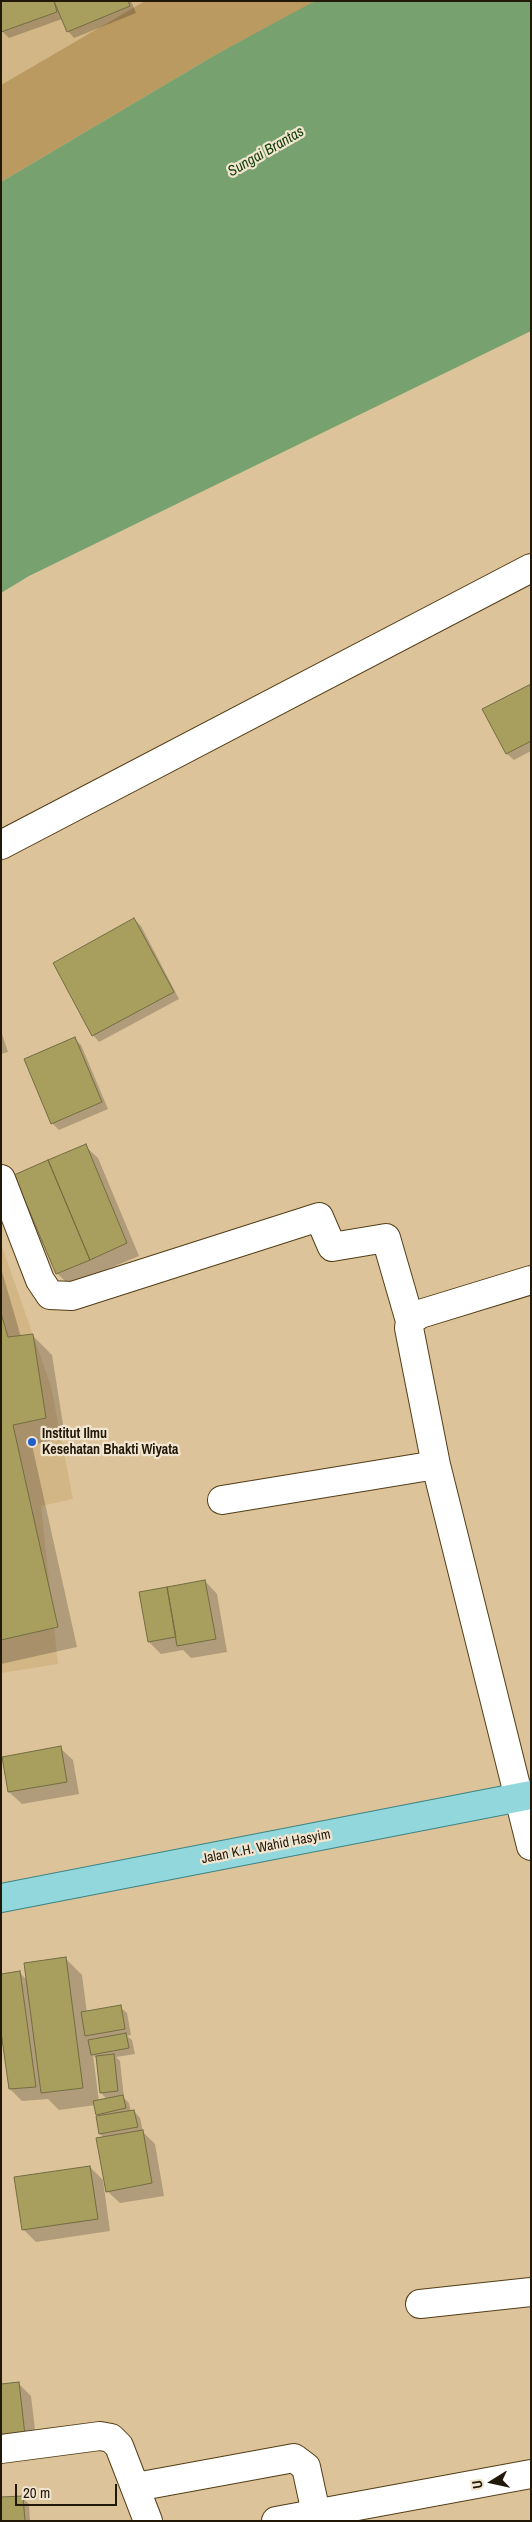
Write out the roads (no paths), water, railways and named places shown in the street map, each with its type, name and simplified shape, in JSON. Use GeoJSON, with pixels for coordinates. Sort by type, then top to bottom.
{"type":"FeatureCollection","features":[{"type":"Feature","properties":{"kind":"main road","name":"Jalan K.H. Wahid Hasyim"},"geometry":{"type":"LineString","coordinates":[[1,1898],[525,1796]]}},
{"type":"Feature","properties":{"kind":"street"},"geometry":{"type":"LineString","coordinates":[[1,845],[531,568]]}},
{"type":"Feature","properties":{"kind":"street"},"geometry":{"type":"LineString","coordinates":[[1,1178],[40,1280],[50,1295],[72,1296],[319,1217],[332,1247],[386,1238],[410,1321],[409,1328],[418,1382],[436,1465],[525,1796],[531,1846]]}},
{"type":"Feature","properties":{"kind":"street"},"geometry":{"type":"LineString","coordinates":[[410,1321],[420,1314],[531,1280]]}},
{"type":"Feature","properties":{"kind":"street"},"geometry":{"type":"LineString","coordinates":[[222,1500],[436,1465]]}},
{"type":"Feature","properties":{"kind":"street"},"geometry":{"type":"LineString","coordinates":[[420,2304],[531,2292]]}},
{"type":"Feature","properties":{"kind":"street"},"geometry":{"type":"LineString","coordinates":[[1,2449],[100,2436],[111,2438],[119,2446],[136,2487],[147,2521]]}},
{"type":"Feature","properties":{"kind":"street"},"geometry":{"type":"LineString","coordinates":[[136,2487],[294,2458],[306,2466],[316,2514]]}},
{"type":"Feature","properties":{"kind":"street"},"geometry":{"type":"LineString","coordinates":[[276,2521],[531,2474]]}},
{"type":"Feature","properties":{"kind":"water","name":"Sungai Brantas"},"geometry":{"type":"Polygon","coordinates":[[[315,1],[531,1],[531,331],[29,576],[1,593],[1,182],[215,55],[315,1]]]}},
{"type":"Feature","properties":{"kind":"place","name":"Institut Ilmu Kesehatan Bhakti Wiyata"},"geometry":{"type":"Point","coordinates":[32,1442]}}]}
